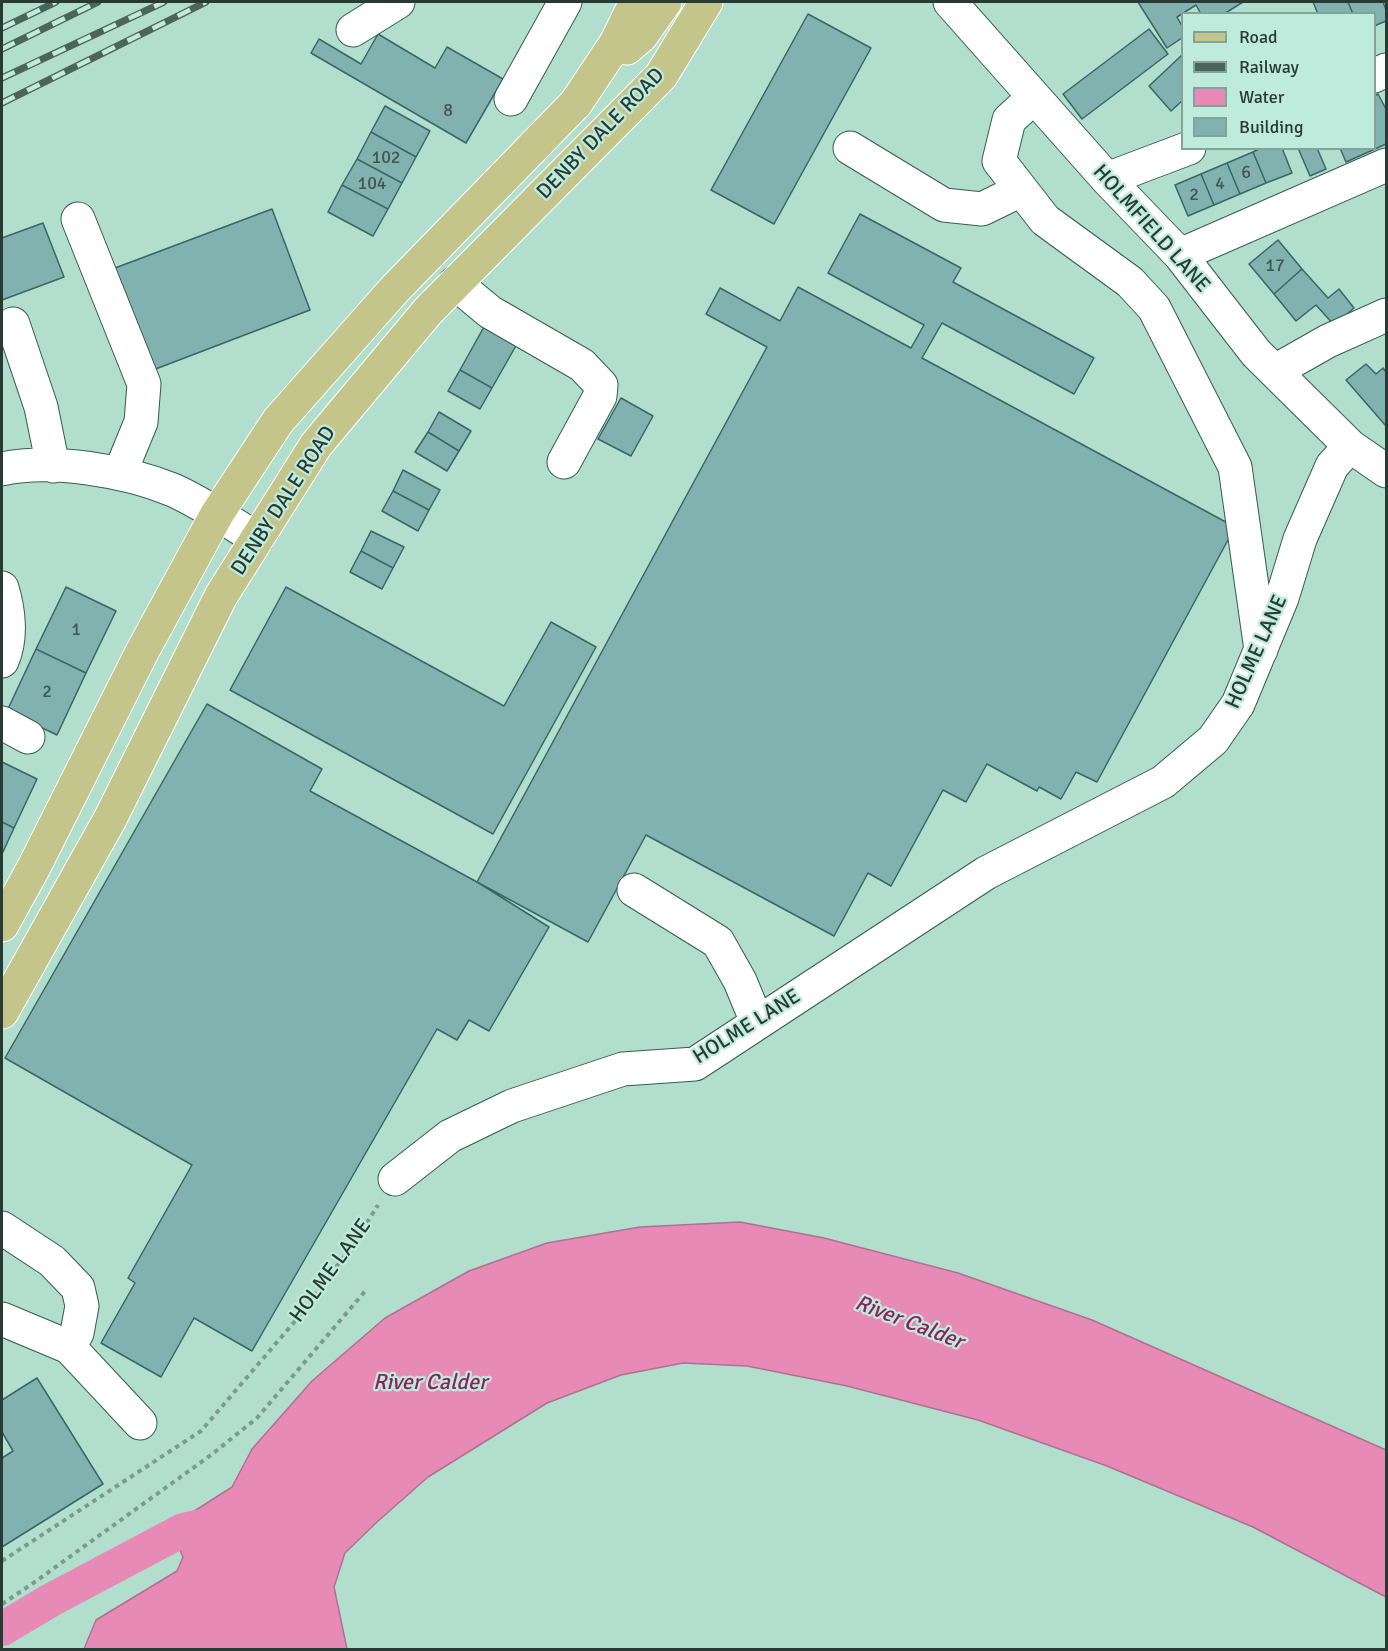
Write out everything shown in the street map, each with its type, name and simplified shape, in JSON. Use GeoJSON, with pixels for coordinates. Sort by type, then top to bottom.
{"type":"FeatureCollection","features":[{"type":"Feature","properties":{"kind":"main road","name":"DENBY DALE ROAD"},"geometry":{"type":"LineString","coordinates":[[2,925],[34,867],[142,652],[217,514],[278,421],[394,290],[576,103],[616,43],[636,2]]}},
{"type":"Feature","properties":{"kind":"main road"},"geometry":{"type":"LineString","coordinates":[[597,74],[641,36],[664,2]]}},
{"type":"Feature","properties":{"kind":"main road","name":"DENBY DALE ROAD"},"geometry":{"type":"LineString","coordinates":[[2,1012],[110,819],[221,596],[316,445],[428,311],[661,76],[706,2]]}},
{"type":"Feature","properties":{"kind":"street"},"geometry":{"type":"LineString","coordinates":[[353,30],[398,2]]}},
{"type":"Feature","properties":{"kind":"street"},"geometry":{"type":"LineString","coordinates":[[511,99],[565,2]]}},
{"type":"Feature","properties":{"kind":"street","name":"HOLMFIELD LANE"},"geometry":{"type":"LineString","coordinates":[[950,2],[1107,179],[1180,255],[1256,352],[1350,446],[1386,471]]}},
{"type":"Feature","properties":{"kind":"street"},"geometry":{"type":"LineString","coordinates":[[1034,96],[1009,120],[999,161],[1045,219],[1130,282],[1154,308],[1234,467],[1261,650]]}},
{"type":"Feature","properties":{"kind":"street"},"geometry":{"type":"LineString","coordinates":[[850,148],[944,204],[982,209],[1021,190]]}},
{"type":"Feature","properties":{"kind":"street"},"geometry":{"type":"LineString","coordinates":[[1107,179],[1184,150]]}},
{"type":"Feature","properties":{"kind":"street"},"geometry":{"type":"LineString","coordinates":[[1180,255],[1386,165]]}},
{"type":"Feature","properties":{"kind":"street"},"geometry":{"type":"LineString","coordinates":[[78,219],[144,384],[141,422],[120,473]]}},
{"type":"Feature","properties":{"kind":"street"},"geometry":{"type":"LineString","coordinates":[[455,283],[490,312],[582,365],[601,385],[600,396],[564,462]]}},
{"type":"Feature","properties":{"kind":"street"},"geometry":{"type":"LineString","coordinates":[[1275,371],[1328,342],[1386,315]]}},
{"type":"Feature","properties":{"kind":"street"},"geometry":{"type":"LineString","coordinates":[[13,324],[41,407],[53,466]]}},
{"type":"Feature","properties":{"kind":"street","name":"HOLME LANE"},"geometry":{"type":"LineString","coordinates":[[395,1179],[450,1136],[512,1106],[623,1069],[695,1064],[986,873],[1163,782],[1213,740],[1238,704],[1282,598],[1300,538],[1332,466],[1350,446]]}},
{"type":"Feature","properties":{"kind":"street"},"geometry":{"type":"LineString","coordinates":[[2,469],[13,466],[65,466],[120,473],[174,490],[257,538]]}},
{"type":"Feature","properties":{"kind":"street"},"geometry":{"type":"LineString","coordinates":[[2,588],[7,606],[7,649],[2,661]]}},
{"type":"Feature","properties":{"kind":"street"},"geometry":{"type":"LineString","coordinates":[[634,890],[718,942],[740,981],[757,1022]]}},
{"type":"Feature","properties":{"kind":"street"},"geometry":{"type":"LineString","coordinates":[[2,1228],[52,1261],[78,1288],[82,1306],[77,1333],[69,1347]]}},
{"type":"Feature","properties":{"kind":"street"},"geometry":{"type":"LineString","coordinates":[[2,1319],[69,1347],[140,1424]]}},
{"type":"Feature","properties":{"kind":"path","name":"HOLME LANE"},"geometry":{"type":"LineString","coordinates":[[2,1561],[201,1431],[296,1320],[355,1242],[395,1179]]}},
{"type":"Feature","properties":{"kind":"path"},"geometry":{"type":"LineString","coordinates":[[2,1604],[211,1455],[257,1418],[368,1289]]}},
{"type":"Feature","properties":{"kind":"water","name":"River Calder"},"geometry":{"type":"Polygon","coordinates":[[[740,1222],[824,1238],[958,1273],[1092,1320],[1386,1450],[1386,1597],[1253,1527],[1107,1466],[978,1420],[847,1386],[747,1366],[683,1363],[621,1375],[547,1403],[428,1477],[345,1553],[334,1587],[347,1649],[84,1649],[96,1620],[177,1571],[183,1557],[179,1548],[170,1545],[160,1533],[232,1487],[252,1449],[312,1381],[385,1318],[469,1271],[547,1243],[640,1227],[740,1222]]]}},
{"type":"Feature","properties":{"kind":"building"},"geometry":{"type":"Polygon","coordinates":[[[1138,2],[1243,2],[1227,12],[1200,12],[1196,5],[1181,12],[1177,17],[1181,24],[1181,39],[1167,48],[1138,2]]]}},
{"type":"Feature","properties":{"kind":"building"},"geometry":{"type":"Polygon","coordinates":[[[1313,2],[1348,2],[1352,12],[1317,12],[1313,2]]]}},
{"type":"Feature","properties":{"kind":"building"},"geometry":{"type":"Polygon","coordinates":[[[1348,2],[1383,2],[1386,21],[1376,25],[1376,12],[1352,12],[1348,2]]]}},
{"type":"Feature","properties":{"kind":"building"},"geometry":{"type":"Polygon","coordinates":[[[808,14],[871,48],[774,224],[711,190],[808,14]]]}},
{"type":"Feature","properties":{"kind":"building"},"geometry":{"type":"Polygon","coordinates":[[[1149,29],[1168,54],[1082,119],[1063,94],[1149,29]]]}},
{"type":"Feature","properties":{"kind":"building"},"geometry":{"type":"Polygon","coordinates":[[[378,34],[435,68],[447,47],[503,79],[466,143],[311,53],[319,39],[361,64],[378,34]]]}},
{"type":"Feature","properties":{"kind":"building"},"geometry":{"type":"Polygon","coordinates":[[[1181,56],[1181,102],[1171,111],[1149,86],[1181,56]]]}},
{"type":"Feature","properties":{"kind":"building"},"geometry":{"type":"Polygon","coordinates":[[[1378,94],[1386,109],[1386,144],[1376,149],[1376,95],[1378,94]]]}},
{"type":"Feature","properties":{"kind":"building"},"geometry":{"type":"Polygon","coordinates":[[[385,106],[430,131],[416,157],[371,132],[385,106]]]}},
{"type":"Feature","properties":{"kind":"building"},"geometry":{"type":"Polygon","coordinates":[[[371,132],[416,157],[402,183],[357,159],[371,132]]]}},
{"type":"Feature","properties":{"kind":"building"},"geometry":{"type":"Polygon","coordinates":[[[1283,150],[1292,173],[1266,183],[1253,152],[1283,150]]]}},
{"type":"Feature","properties":{"kind":"building"},"geometry":{"type":"Polygon","coordinates":[[[1299,150],[1318,150],[1326,169],[1310,176],[1299,150]]]}},
{"type":"Feature","properties":{"kind":"building"},"geometry":{"type":"Polygon","coordinates":[[[1341,150],[1373,150],[1346,162],[1341,150]]]}},
{"type":"Feature","properties":{"kind":"building"},"geometry":{"type":"Polygon","coordinates":[[[1253,152],[1266,183],[1240,194],[1227,163],[1253,152]]]}},
{"type":"Feature","properties":{"kind":"building"},"geometry":{"type":"Polygon","coordinates":[[[357,159],[402,183],[388,209],[342,185],[357,159]]]}},
{"type":"Feature","properties":{"kind":"building"},"geometry":{"type":"Polygon","coordinates":[[[1227,163],[1240,194],[1214,205],[1201,174],[1227,163]]]}},
{"type":"Feature","properties":{"kind":"building"},"geometry":{"type":"Polygon","coordinates":[[[1201,174],[1214,205],[1188,216],[1175,185],[1201,174]]]}},
{"type":"Feature","properties":{"kind":"building"},"geometry":{"type":"Polygon","coordinates":[[[342,185],[388,209],[373,236],[328,212],[342,185]]]}},
{"type":"Feature","properties":{"kind":"building"},"geometry":{"type":"Polygon","coordinates":[[[272,209],[310,310],[153,370],[115,268],[272,209]]]}},
{"type":"Feature","properties":{"kind":"building"},"geometry":{"type":"Polygon","coordinates":[[[860,214],[961,268],[953,282],[1094,358],[1074,394],[942,323],[922,358],[1235,527],[1097,782],[1076,772],[1061,799],[1039,787],[1037,791],[987,764],[966,802],[943,790],[891,886],[868,873],[834,936],[646,835],[588,942],[477,882],[767,347],[706,314],[720,288],[780,321],[798,287],[911,348],[924,325],[828,273],[860,214]]]}},
{"type":"Feature","properties":{"kind":"building"},"geometry":{"type":"Polygon","coordinates":[[[43,223],[64,277],[2,300],[2,238],[43,223]]]}},
{"type":"Feature","properties":{"kind":"building"},"geometry":{"type":"Polygon","coordinates":[[[1278,240],[1302,269],[1274,294],[1249,264],[1278,240]]]}},
{"type":"Feature","properties":{"kind":"building"},"geometry":{"type":"Polygon","coordinates":[[[1302,269],[1328,298],[1339,289],[1354,308],[1334,325],[1316,305],[1296,321],[1274,294],[1302,269]]]}},
{"type":"Feature","properties":{"kind":"building"},"geometry":{"type":"Polygon","coordinates":[[[485,325],[517,344],[492,388],[460,370],[485,325]]]}},
{"type":"Feature","properties":{"kind":"building"},"geometry":{"type":"Polygon","coordinates":[[[1366,364],[1376,374],[1383,368],[1386,372],[1386,426],[1346,380],[1366,364]]]}},
{"type":"Feature","properties":{"kind":"building"},"geometry":{"type":"Polygon","coordinates":[[[460,370],[492,388],[480,409],[448,391],[460,370]]]}},
{"type":"Feature","properties":{"kind":"building"},"geometry":{"type":"Polygon","coordinates":[[[621,398],[653,416],[631,456],[598,439],[621,398]]]}},
{"type":"Feature","properties":{"kind":"building"},"geometry":{"type":"Polygon","coordinates":[[[439,412],[471,431],[459,451],[428,432],[439,412]]]}},
{"type":"Feature","properties":{"kind":"building"},"geometry":{"type":"Polygon","coordinates":[[[428,432],[459,451],[447,471],[415,452],[428,432]]]}},
{"type":"Feature","properties":{"kind":"building"},"geometry":{"type":"Polygon","coordinates":[[[403,470],[440,490],[429,510],[393,491],[403,470]]]}},
{"type":"Feature","properties":{"kind":"building"},"geometry":{"type":"Polygon","coordinates":[[[393,491],[429,510],[418,531],[382,511],[393,491]]]}},
{"type":"Feature","properties":{"kind":"building"},"geometry":{"type":"Polygon","coordinates":[[[371,531],[404,547],[393,568],[361,551],[371,531]]]}},
{"type":"Feature","properties":{"kind":"building"},"geometry":{"type":"Polygon","coordinates":[[[361,551],[393,568],[382,589],[350,572],[361,551]]]}},
{"type":"Feature","properties":{"kind":"building"},"geometry":{"type":"Polygon","coordinates":[[[66,587],[116,611],[86,673],[36,649],[66,587]]]}},
{"type":"Feature","properties":{"kind":"building"},"geometry":{"type":"Polygon","coordinates":[[[286,587],[504,706],[551,622],[596,647],[493,834],[230,690],[286,587]]]}},
{"type":"Feature","properties":{"kind":"building"},"geometry":{"type":"Polygon","coordinates":[[[36,649],[86,673],[57,735],[7,711],[36,649]]]}},
{"type":"Feature","properties":{"kind":"building"},"geometry":{"type":"Polygon","coordinates":[[[207,704],[322,769],[310,791],[477,882],[549,927],[489,1031],[469,1020],[457,1040],[437,1029],[252,1351],[194,1318],[161,1377],[101,1343],[135,1283],[128,1278],[192,1165],[5,1058],[207,704]]]}},
{"type":"Feature","properties":{"kind":"building"},"geometry":{"type":"Polygon","coordinates":[[[2,762],[37,779],[14,828],[2,822],[2,762]]]}},
{"type":"Feature","properties":{"kind":"building"},"geometry":{"type":"Polygon","coordinates":[[[2,822],[14,828],[2,854],[2,822]]]}},
{"type":"Feature","properties":{"kind":"building"},"geometry":{"type":"Polygon","coordinates":[[[37,1378],[103,1484],[2,1547],[2,1458],[13,1451],[2,1432],[2,1400],[37,1378]]]}},
{"type":"Feature","properties":{"kind":"waterway"},"geometry":{"type":"LineString","coordinates":[[2,1629],[51,1600],[183,1530],[210,1524]]}},
{"type":"Feature","properties":{"kind":"railway"},"geometry":{"type":"LineString","coordinates":[[2,28],[56,2]]}},
{"type":"Feature","properties":{"kind":"railway"},"geometry":{"type":"LineString","coordinates":[[2,49],[98,2]]}},
{"type":"Feature","properties":{"kind":"railway"},"geometry":{"type":"LineString","coordinates":[[2,78],[164,2]]}},
{"type":"Feature","properties":{"kind":"railway"},"geometry":{"type":"LineString","coordinates":[[2,103],[206,2]]}}]}
